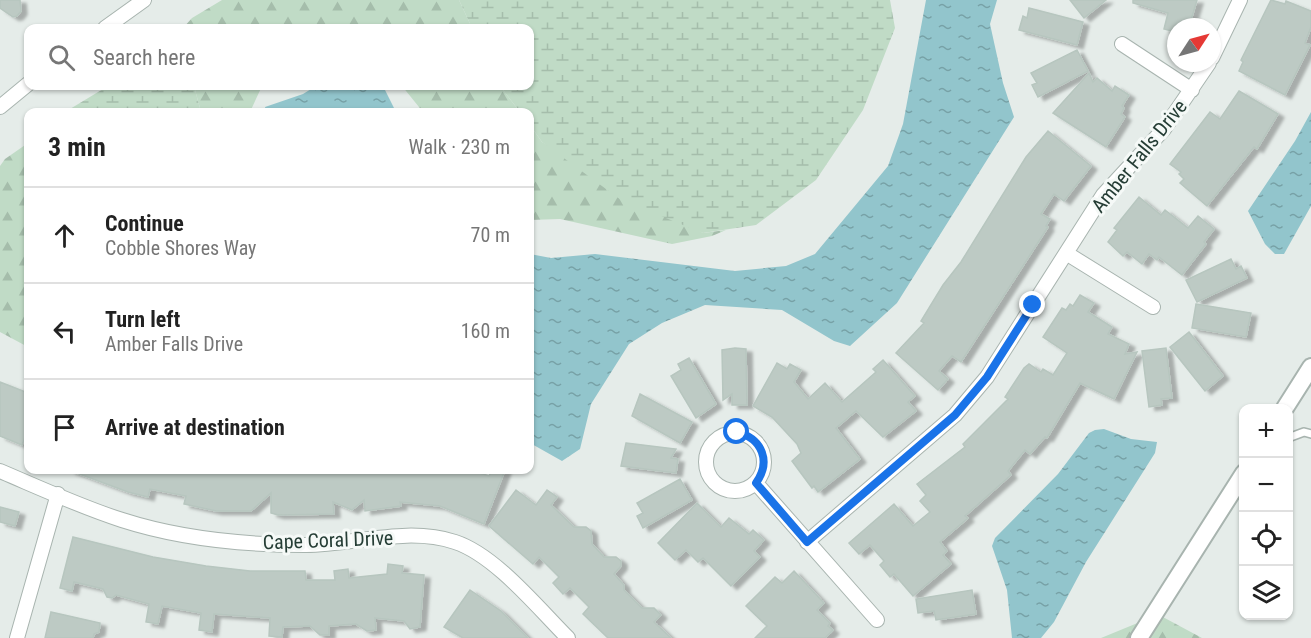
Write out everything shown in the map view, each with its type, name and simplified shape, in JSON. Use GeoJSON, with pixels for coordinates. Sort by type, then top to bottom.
{"type":"FeatureCollection","features":[{"type":"Feature","properties":{"kind":"street"},"geometry":{"type":"LineString","coordinates":[[111,24],[144,0]]}},
{"type":"Feature","properties":{"kind":"street"},"geometry":{"type":"LineString","coordinates":[[1221,39],[1240,0]]}},
{"type":"Feature","properties":{"kind":"street"},"geometry":{"type":"LineString","coordinates":[[1122,44],[1192,90]]}},
{"type":"Feature","properties":{"kind":"street","name":"Amber Falls Drive"},"geometry":{"type":"LineString","coordinates":[[807,542],[955,415],[987,377],[1103,195],[1164,129],[1203,72]]}},
{"type":"Feature","properties":{"kind":"street"},"geometry":{"type":"LineString","coordinates":[[0,107],[24,87]]}},
{"type":"Feature","properties":{"kind":"street"},"geometry":{"type":"LineString","coordinates":[[1066,253],[1153,307]]}},
{"type":"Feature","properties":{"kind":"street"},"geometry":{"type":"LineString","coordinates":[[1288,404],[1311,367]]}},
{"type":"Feature","properties":{"kind":"street"},"geometry":{"type":"LineString","coordinates":[[727,433],[747,435],[755,440],[764,457],[764,466],[756,483],[738,491],[719,487],[712,480],[705,462],[711,444],[727,433]]}},
{"type":"Feature","properties":{"kind":"street","name":"Cape Coral Drive"},"geometry":{"type":"LineString","coordinates":[[0,471],[122,520],[183,535],[244,543],[308,545],[423,536],[456,542],[483,558],[568,638]]}},
{"type":"Feature","properties":{"kind":"street"},"geometry":{"type":"LineString","coordinates":[[1139,638],[1239,481]]}},
{"type":"Feature","properties":{"kind":"street"},"geometry":{"type":"LineString","coordinates":[[756,483],[877,620]]}},
{"type":"Feature","properties":{"kind":"street"},"geometry":{"type":"LineString","coordinates":[[17,638],[30,583],[58,494]]}},
{"type":"Feature","properties":{"kind":"lane"},"geometry":{"type":"LineString","coordinates":[[1293,436],[1304,432],[1311,434]]}},
{"type":"Feature","properties":{"kind":"green space"},"geometry":{"type":"Polygon","coordinates":[[[222,0],[459,0],[470,24],[187,24],[192,18],[222,0]]]}},
{"type":"Feature","properties":{"kind":"green space"},"geometry":{"type":"Polygon","coordinates":[[[459,0],[890,0],[895,28],[863,110],[816,180],[756,225],[703,233],[621,200],[542,142],[534,131],[534,108],[517,108],[503,90],[534,90],[534,24],[470,24],[459,0]]]}},
{"type":"Feature","properties":{"kind":"green space"},"geometry":{"type":"Polygon","coordinates":[[[101,90],[195,90],[200,108],[72,108],[101,90]]]}},
{"type":"Feature","properties":{"kind":"green space"},"geometry":{"type":"Polygon","coordinates":[[[195,90],[260,90],[252,108],[200,108],[195,90]]]}},
{"type":"Feature","properties":{"kind":"green space"},"geometry":{"type":"Polygon","coordinates":[[[405,90],[503,90],[517,108],[420,108],[405,90]]]}},
{"type":"Feature","properties":{"kind":"green space"},"geometry":{"type":"Polygon","coordinates":[[[534,131],[542,142],[703,233],[726,230],[712,236],[672,244],[560,219],[534,220],[534,131]]]}},
{"type":"Feature","properties":{"kind":"green space"},"geometry":{"type":"Polygon","coordinates":[[[24,146],[24,345],[0,332],[0,166],[5,159],[24,146]]]}},
{"type":"Feature","properties":{"kind":"green space"},"geometry":{"type":"Polygon","coordinates":[[[1161,616],[1202,638],[1147,638],[1161,616]]]}},
{"type":"Feature","properties":{"kind":"green space"},"geometry":{"type":"Polygon","coordinates":[[[1140,622],[1130,638],[1101,638],[1140,622]]]}},
{"type":"Feature","properties":{"kind":"water"},"geometry":{"type":"Polygon","coordinates":[[[926,0],[997,0],[990,24],[1003,83],[1014,117],[897,303],[850,346],[834,341],[782,310],[705,305],[662,323],[629,344],[591,404],[580,449],[562,461],[534,445],[534,255],[551,258],[595,254],[735,271],[786,266],[815,254],[888,166],[903,124],[926,0]]]}},
{"type":"Feature","properties":{"kind":"water"},"geometry":{"type":"Polygon","coordinates":[[[310,90],[385,90],[394,108],[265,108],[310,90]]]}},
{"type":"Feature","properties":{"kind":"water"},"geometry":{"type":"Polygon","coordinates":[[[1311,112],[1311,206],[1284,254],[1275,254],[1265,244],[1248,211],[1295,141],[1311,112]]]}},
{"type":"Feature","properties":{"kind":"water"},"geometry":{"type":"Polygon","coordinates":[[[1104,429],[1131,439],[1157,442],[1155,453],[1086,562],[1054,622],[1041,638],[1012,638],[1007,590],[992,546],[995,538],[1058,474],[1089,433],[1104,429]]]}},
{"type":"Feature","properties":{"kind":"building"},"geometry":{"type":"Polygon","coordinates":[[[0,0],[20,0],[21,11],[13,17],[0,8],[0,0]]]}},
{"type":"Feature","properties":{"kind":"building"},"geometry":{"type":"Polygon","coordinates":[[[1070,0],[1106,0],[1084,18],[1070,0]]]}},
{"type":"Feature","properties":{"kind":"building"},"geometry":{"type":"Polygon","coordinates":[[[1133,0],[1197,0],[1192,18],[1167,18],[1167,30],[1164,29],[1168,13],[1133,3],[1133,0]]]}},
{"type":"Feature","properties":{"kind":"building"},"geometry":{"type":"Polygon","coordinates":[[[1271,0],[1285,4],[1286,1],[1311,11],[1311,27],[1305,43],[1310,45],[1285,95],[1239,71],[1243,62],[1241,60],[1271,0]]]}},
{"type":"Feature","properties":{"kind":"building"},"geometry":{"type":"Polygon","coordinates":[[[1029,8],[1083,22],[1077,45],[1019,30],[1023,16],[1027,18],[1029,8]]]}},
{"type":"Feature","properties":{"kind":"building"},"geometry":{"type":"Polygon","coordinates":[[[1077,50],[1088,71],[1038,97],[1032,85],[1037,83],[1031,73],[1077,50]]]}},
{"type":"Feature","properties":{"kind":"building"},"geometry":{"type":"Polygon","coordinates":[[[1089,73],[1093,82],[1097,78],[1112,91],[1115,86],[1129,95],[1122,106],[1124,108],[1121,114],[1125,117],[1106,147],[1053,113],[1089,73]]]}},
{"type":"Feature","properties":{"kind":"building"},"geometry":{"type":"Polygon","coordinates":[[[1239,91],[1278,114],[1257,149],[1254,147],[1207,206],[1180,183],[1184,179],[1179,174],[1181,172],[1170,164],[1210,112],[1220,119],[1239,91]]]}},
{"type":"Feature","properties":{"kind":"building"},"geometry":{"type":"Polygon","coordinates":[[[1048,131],[1091,166],[1064,201],[1054,194],[1041,214],[1050,219],[1046,226],[1048,227],[961,362],[952,356],[939,371],[948,379],[938,390],[896,353],[924,323],[921,321],[943,285],[961,262],[1026,157],[1048,131]]]}},
{"type":"Feature","properties":{"kind":"building"},"geometry":{"type":"Polygon","coordinates":[[[1139,197],[1161,215],[1165,210],[1188,228],[1198,216],[1214,229],[1204,242],[1206,244],[1182,275],[1159,257],[1157,260],[1149,254],[1142,264],[1127,252],[1123,256],[1108,242],[1117,230],[1114,228],[1139,197]]]}},
{"type":"Feature","properties":{"kind":"building"},"geometry":{"type":"Polygon","coordinates":[[[1231,259],[1236,269],[1241,266],[1247,278],[1197,302],[1186,280],[1231,259]]]}},
{"type":"Feature","properties":{"kind":"building"},"geometry":{"type":"Polygon","coordinates":[[[1080,295],[1094,303],[1088,312],[1112,327],[1108,334],[1129,344],[1125,354],[1137,352],[1114,399],[1080,383],[1047,438],[1045,437],[1030,454],[1025,450],[1008,471],[1011,475],[940,542],[947,551],[943,555],[951,564],[913,596],[894,574],[890,577],[880,565],[884,561],[870,545],[859,554],[849,543],[894,504],[913,526],[930,512],[920,501],[926,495],[917,484],[965,447],[963,444],[1008,399],[1005,397],[1024,368],[1029,364],[1041,372],[1043,369],[1053,375],[1067,353],[1043,337],[1062,308],[1066,310],[1070,304],[1073,306],[1080,295]]]}},
{"type":"Feature","properties":{"kind":"building"},"geometry":{"type":"Polygon","coordinates":[[[1196,304],[1251,313],[1246,337],[1192,328],[1196,304]]]}},
{"type":"Feature","properties":{"kind":"building"},"geometry":{"type":"Polygon","coordinates":[[[1189,332],[1223,376],[1205,391],[1170,347],[1189,332]]]}},
{"type":"Feature","properties":{"kind":"building"},"geometry":{"type":"Polygon","coordinates":[[[1166,348],[1172,398],[1161,399],[1162,405],[1149,407],[1142,351],[1166,348]]]}},
{"type":"Feature","properties":{"kind":"building"},"geometry":{"type":"Polygon","coordinates":[[[746,349],[747,405],[732,405],[732,394],[723,400],[722,350],[746,349]]]}},
{"type":"Feature","properties":{"kind":"building"},"geometry":{"type":"Polygon","coordinates":[[[689,358],[716,404],[696,418],[671,376],[681,370],[678,364],[689,358]]]}},
{"type":"Feature","properties":{"kind":"building"},"geometry":{"type":"Polygon","coordinates":[[[883,360],[915,396],[908,402],[916,411],[883,437],[856,411],[836,428],[860,459],[818,492],[814,486],[812,488],[792,461],[801,453],[797,444],[772,417],[753,406],[777,363],[787,369],[790,364],[801,370],[794,382],[808,399],[825,383],[842,402],[876,372],[873,369],[883,360]]]}},
{"type":"Feature","properties":{"kind":"building"},"geometry":{"type":"Polygon","coordinates":[[[0,382],[24,391],[24,440],[22,445],[0,436],[0,382]]]}},
{"type":"Feature","properties":{"kind":"building"},"geometry":{"type":"Polygon","coordinates":[[[640,394],[692,422],[680,443],[632,416],[640,394]]]}},
{"type":"Feature","properties":{"kind":"building"},"geometry":{"type":"Polygon","coordinates":[[[626,443],[676,449],[671,458],[678,459],[676,473],[621,466],[626,443]]]}},
{"type":"Feature","properties":{"kind":"building"},"geometry":{"type":"Polygon","coordinates":[[[80,474],[483,474],[489,476],[490,474],[503,474],[484,524],[440,506],[400,502],[401,506],[365,511],[364,500],[352,510],[333,502],[334,514],[278,515],[271,513],[271,493],[251,511],[216,511],[184,504],[186,496],[150,489],[148,497],[80,474]]]}},
{"type":"Feature","properties":{"kind":"building"},"geometry":{"type":"Polygon","coordinates":[[[680,479],[692,500],[643,528],[637,516],[643,513],[637,503],[680,479]]]}},
{"type":"Feature","properties":{"kind":"building"},"geometry":{"type":"Polygon","coordinates":[[[516,490],[536,505],[547,490],[557,497],[551,505],[574,527],[586,527],[591,531],[592,544],[604,557],[616,557],[621,561],[621,566],[614,574],[624,585],[624,590],[642,608],[654,608],[661,615],[654,622],[671,638],[608,638],[583,614],[589,607],[570,588],[563,594],[553,583],[559,577],[539,557],[533,564],[489,526],[516,490]]]}},
{"type":"Feature","properties":{"kind":"building"},"geometry":{"type":"Polygon","coordinates":[[[697,503],[721,527],[729,518],[749,534],[753,530],[764,540],[754,551],[760,557],[731,586],[703,558],[698,562],[686,550],[675,560],[658,543],[697,503]]]}},
{"type":"Feature","properties":{"kind":"building"},"geometry":{"type":"Polygon","coordinates":[[[0,507],[19,512],[15,526],[0,522],[0,507]]]}},
{"type":"Feature","properties":{"kind":"building"},"geometry":{"type":"Polygon","coordinates":[[[73,537],[153,557],[206,566],[250,571],[305,571],[306,580],[335,580],[334,571],[348,569],[349,578],[387,574],[388,564],[403,566],[402,573],[424,575],[420,627],[410,629],[404,621],[375,618],[376,630],[367,631],[356,624],[329,626],[329,635],[320,635],[310,626],[283,627],[282,637],[269,636],[270,618],[214,614],[212,632],[199,630],[201,613],[162,606],[158,624],[146,622],[149,604],[116,595],[112,598],[107,597],[103,589],[74,582],[72,591],[60,588],[73,537]]]}},
{"type":"Feature","properties":{"kind":"building"},"geometry":{"type":"Polygon","coordinates":[[[794,571],[824,603],[817,610],[830,623],[828,626],[833,630],[825,638],[755,638],[767,626],[746,606],[775,577],[782,583],[794,571]]]}},
{"type":"Feature","properties":{"kind":"building"},"geometry":{"type":"Polygon","coordinates":[[[470,590],[501,611],[528,638],[463,638],[444,627],[470,590]]]}},
{"type":"Feature","properties":{"kind":"building"},"geometry":{"type":"Polygon","coordinates":[[[972,590],[976,614],[936,620],[934,611],[918,613],[916,599],[972,590]]]}},
{"type":"Feature","properties":{"kind":"building"},"geometry":{"type":"Polygon","coordinates":[[[51,612],[100,623],[99,632],[94,634],[93,638],[45,638],[51,612]]]}},
{"type":"Feature","properties":{"kind":"route"},"geometry":{"type":"LineString","coordinates":[[737,432],[747,435],[761,447],[764,466],[756,483],[807,542],[955,415],[987,377],[1033,305]]}}]}
